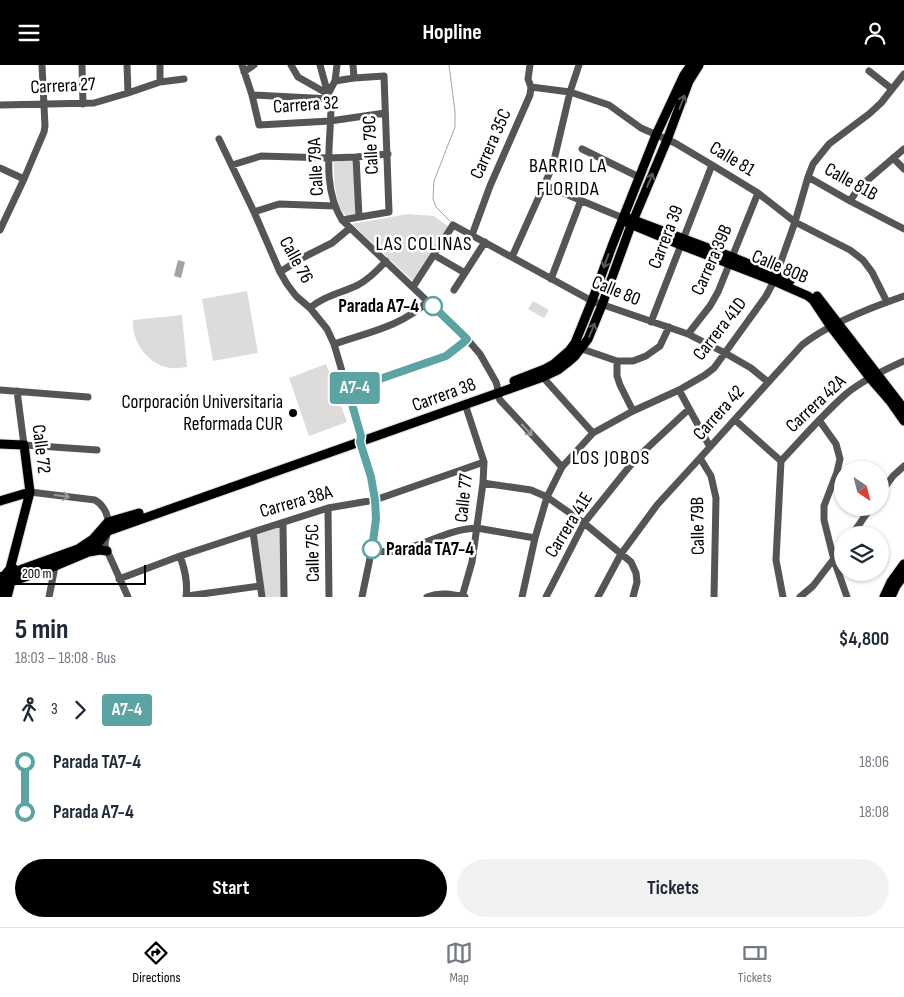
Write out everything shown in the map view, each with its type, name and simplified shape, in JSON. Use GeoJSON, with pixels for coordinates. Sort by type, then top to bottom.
{"type":"FeatureCollection","features":[{"type":"Feature","properties":{"kind":"main road","name":"Carrera 38"},"geometry":{"type":"LineString","coordinates":[[578,346],[592,301],[639,177],[656,135],[684,75],[691,65]]}},
{"type":"Feature","properties":{"kind":"main road","name":"Carrera 38"},"geometry":{"type":"LineString","coordinates":[[361,439],[541,375],[588,339],[632,223],[690,81],[700,65]]}},
{"type":"Feature","properties":{"kind":"main road","name":"Calle 80B"},"geometry":{"type":"LineString","coordinates":[[623,218],[630,218],[632,223],[807,289],[813,293],[822,302],[835,325],[874,376],[904,421]]}},
{"type":"Feature","properties":{"kind":"main road","name":"Calle 80B"},"geometry":{"type":"LineString","coordinates":[[874,376],[904,409]]}},
{"type":"Feature","properties":{"kind":"main road","name":"Carrera 38"},"geometry":{"type":"LineString","coordinates":[[56,562],[86,545],[108,527],[465,404],[497,390]]}},
{"type":"Feature","properties":{"kind":"main road"},"geometry":{"type":"LineString","coordinates":[[0,443],[24,445]]}},
{"type":"Feature","properties":{"kind":"main road","name":"Calle 72"},"geometry":{"type":"LineString","coordinates":[[0,597],[30,492],[24,445]]}},
{"type":"Feature","properties":{"kind":"main road"},"geometry":{"type":"LineString","coordinates":[[0,501],[30,492]]}},
{"type":"Feature","properties":{"kind":"main road","name":"Carrera 38"},"geometry":{"type":"LineString","coordinates":[[6,578],[86,553],[98,543],[108,527]]}},
{"type":"Feature","properties":{"kind":"main road"},"geometry":{"type":"LineString","coordinates":[[86,553],[100,550],[107,551]]}},
{"type":"Feature","properties":{"kind":"main road"},"geometry":{"type":"LineString","coordinates":[[884,597],[891,582],[904,564]]}},
{"type":"Feature","properties":{"kind":"main road"},"geometry":{"type":"LineString","coordinates":[[891,597],[904,575]]}},
{"type":"Feature","properties":{"kind":"main road","name":"Calle 72"},"geometry":{"type":"LineString","coordinates":[[6,578],[7,597]]}},
{"type":"Feature","properties":{"kind":"street"},"geometry":{"type":"LineString","coordinates":[[0,230],[44,132],[42,65]]}},
{"type":"Feature","properties":{"kind":"street"},"geometry":{"type":"LineString","coordinates":[[82,65],[82,104]]}},
{"type":"Feature","properties":{"kind":"street"},"geometry":{"type":"LineString","coordinates":[[127,65],[128,93]]}},
{"type":"Feature","properties":{"kind":"street"},"geometry":{"type":"LineString","coordinates":[[160,65],[160,82]]}},
{"type":"Feature","properties":{"kind":"street"},"geometry":{"type":"LineString","coordinates":[[254,65],[243,69],[252,95],[329,97]]}},
{"type":"Feature","properties":{"kind":"street"},"geometry":{"type":"LineString","coordinates":[[320,65],[329,97]]}},
{"type":"Feature","properties":{"kind":"street"},"geometry":{"type":"LineString","coordinates":[[329,97],[335,81],[337,65]]}},
{"type":"Feature","properties":{"kind":"street"},"geometry":{"type":"LineString","coordinates":[[335,81],[354,78],[353,65]]}},
{"type":"Feature","properties":{"kind":"street","name":"Carrera 35C"},"geometry":{"type":"LineString","coordinates":[[472,235],[490,186],[530,95],[531,87],[528,79],[530,65]]}},
{"type":"Feature","properties":{"kind":"street"},"geometry":{"type":"LineString","coordinates":[[512,257],[544,185],[555,155],[570,92],[579,65]]}},
{"type":"Feature","properties":{"kind":"street"},"geometry":{"type":"LineString","coordinates":[[292,66],[298,77],[329,97]]}},
{"type":"Feature","properties":{"kind":"street"},"geometry":{"type":"LineString","coordinates":[[869,71],[892,89]]}},
{"type":"Feature","properties":{"kind":"street","name":"Carrera 41D"},"geometry":{"type":"LineString","coordinates":[[522,597],[547,497],[562,467],[593,433],[679,390],[714,368],[766,296],[776,278],[813,165],[829,144],[881,103],[904,74]]}},
{"type":"Feature","properties":{"kind":"street","name":"Calle 79C"},"geometry":{"type":"LineString","coordinates":[[354,78],[384,76],[388,154],[389,212],[359,217]]}},
{"type":"Feature","properties":{"kind":"street","name":"Carrera 27"},"geometry":{"type":"LineString","coordinates":[[0,105],[94,103],[160,82],[184,79]]}},
{"type":"Feature","properties":{"kind":"street","name":"Calle 81"},"geometry":{"type":"LineString","coordinates":[[531,87],[570,92],[609,105],[641,128],[712,165],[758,193],[795,222],[850,249],[863,260],[872,272],[887,302]]}},
{"type":"Feature","properties":{"kind":"street","name":"Carrera 32"},"geometry":{"type":"LineString","coordinates":[[252,95],[260,125],[330,121],[385,113]]}},
{"type":"Feature","properties":{"kind":"street","name":"Calle 79A"},"geometry":{"type":"LineString","coordinates":[[329,97],[330,180],[335,206],[342,220],[467,339],[480,354],[492,373],[500,400],[562,467]]}},
{"type":"Feature","properties":{"kind":"street","name":"Calle 76"},"geometry":{"type":"LineString","coordinates":[[219,139],[254,212],[280,273],[296,296],[310,308],[327,329],[334,344],[371,477],[375,500],[376,519],[362,597]]}},
{"type":"Feature","properties":{"kind":"street"},"geometry":{"type":"LineString","coordinates":[[582,149],[639,177]]}},
{"type":"Feature","properties":{"kind":"street"},"geometry":{"type":"LineString","coordinates":[[850,201],[863,183],[904,149]]}},
{"type":"Feature","properties":{"kind":"street"},"geometry":{"type":"LineString","coordinates":[[232,165],[261,157],[329,158],[388,154]]}},
{"type":"Feature","properties":{"kind":"street"},"geometry":{"type":"LineString","coordinates":[[342,220],[359,217],[356,157]]}},
{"type":"Feature","properties":{"kind":"street"},"geometry":{"type":"LineString","coordinates":[[893,158],[904,169]]}},
{"type":"Feature","properties":{"kind":"street","name":"Carrera 39"},"geometry":{"type":"LineString","coordinates":[[651,322],[712,165]]}},
{"type":"Feature","properties":{"kind":"street"},"geometry":{"type":"LineString","coordinates":[[0,168],[24,179]]}},
{"type":"Feature","properties":{"kind":"street","name":"Calle 81B"},"geometry":{"type":"LineString","coordinates":[[808,177],[904,229]]}},
{"type":"Feature","properties":{"kind":"street","name":"Calle 80B"},"geometry":{"type":"LineString","coordinates":[[544,185],[623,218]]}},
{"type":"Feature","properties":{"kind":"street","name":"Carrera 39B"},"geometry":{"type":"LineString","coordinates":[[688,334],[710,306],[731,261],[758,193]]}},
{"type":"Feature","properties":{"kind":"street"},"geometry":{"type":"LineString","coordinates":[[551,279],[581,200]]}},
{"type":"Feature","properties":{"kind":"street"},"geometry":{"type":"LineString","coordinates":[[254,212],[279,204],[335,206]]}},
{"type":"Feature","properties":{"kind":"street","name":"Calle 80"},"geometry":{"type":"LineString","coordinates":[[434,255],[453,225],[592,301],[688,334],[751,368],[768,382]]}},
{"type":"Feature","properties":{"kind":"street"},"geometry":{"type":"LineString","coordinates":[[280,273],[302,258],[332,243],[350,227]]}},
{"type":"Feature","properties":{"kind":"street"},"geometry":{"type":"LineString","coordinates":[[454,290],[485,242]]}},
{"type":"Feature","properties":{"kind":"street"},"geometry":{"type":"LineString","coordinates":[[413,287],[434,255],[465,273]]}},
{"type":"Feature","properties":{"kind":"street"},"geometry":{"type":"LineString","coordinates":[[310,308],[325,297],[358,285],[375,273],[386,261]]}},
{"type":"Feature","properties":{"kind":"street","name":"Carrera 42"},"geometry":{"type":"LineString","coordinates":[[598,597],[621,554],[656,505],[802,345],[835,325],[904,296]]}},
{"type":"Feature","properties":{"kind":"street"},"geometry":{"type":"LineString","coordinates":[[334,344],[404,319],[428,301]]}},
{"type":"Feature","properties":{"kind":"street"},"geometry":{"type":"LineString","coordinates":[[578,346],[618,361],[633,361],[646,356],[660,346],[669,327]]}},
{"type":"Feature","properties":{"kind":"street"},"geometry":{"type":"LineString","coordinates":[[348,390],[446,356],[467,339]]}},
{"type":"Feature","properties":{"kind":"street"},"geometry":{"type":"LineString","coordinates":[[618,361],[617,376],[634,411]]}},
{"type":"Feature","properties":{"kind":"street","name":"Carrera 42A"},"geometry":{"type":"LineString","coordinates":[[781,461],[847,393],[874,376],[904,361]]}},
{"type":"Feature","properties":{"kind":"street"},"geometry":{"type":"LineString","coordinates":[[541,375],[593,433]]}},
{"type":"Feature","properties":{"kind":"street"},"geometry":{"type":"LineString","coordinates":[[679,390],[710,447]]}},
{"type":"Feature","properties":{"kind":"street"},"geometry":{"type":"LineString","coordinates":[[0,391],[88,397]]}},
{"type":"Feature","properties":{"kind":"street","name":"Calle 72"},"geometry":{"type":"LineString","coordinates":[[17,391],[24,445]]}},
{"type":"Feature","properties":{"kind":"street","name":"Calle 77"},"geometry":{"type":"LineString","coordinates":[[463,597],[472,562],[483,483],[484,462],[465,404]]}},
{"type":"Feature","properties":{"kind":"street","name":"Carrera 41E"},"geometry":{"type":"LineString","coordinates":[[546,597],[584,523],[628,467],[689,409]]}},
{"type":"Feature","properties":{"kind":"street"},"geometry":{"type":"LineString","coordinates":[[734,420],[781,461],[776,560],[783,597]]}},
{"type":"Feature","properties":{"kind":"street"},"geometry":{"type":"LineString","coordinates":[[800,597],[813,586],[834,560],[824,520],[824,506],[840,459],[836,444],[819,420]]}},
{"type":"Feature","properties":{"kind":"street"},"geometry":{"type":"LineString","coordinates":[[24,445],[97,450]]}},
{"type":"Feature","properties":{"kind":"street","name":"Calle 79B"},"geometry":{"type":"LineString","coordinates":[[700,458],[711,476],[716,498],[714,597]]}},
{"type":"Feature","properties":{"kind":"street","name":"Carrera 38A"},"geometry":{"type":"LineString","coordinates":[[119,579],[180,556],[253,532],[328,508],[375,500],[484,462]]}},
{"type":"Feature","properties":{"kind":"street"},"geometry":{"type":"LineString","coordinates":[[889,480],[904,467]]}},
{"type":"Feature","properties":{"kind":"street"},"geometry":{"type":"LineString","coordinates":[[483,483],[531,490],[547,497],[584,523],[631,562],[636,573],[637,582],[633,597]]}},
{"type":"Feature","properties":{"kind":"street"},"geometry":{"type":"LineString","coordinates":[[30,492],[95,500],[103,507],[106,512],[108,527],[105,541],[107,551],[128,597]]}},
{"type":"Feature","properties":{"kind":"street","name":"Calle 75C"},"geometry":{"type":"LineString","coordinates":[[328,508],[329,597]]}},
{"type":"Feature","properties":{"kind":"street"},"geometry":{"type":"LineString","coordinates":[[282,523],[284,597]]}},
{"type":"Feature","properties":{"kind":"street"},"geometry":{"type":"LineString","coordinates":[[371,550],[393,552],[456,530],[477,528],[536,538]]}},
{"type":"Feature","properties":{"kind":"street"},"geometry":{"type":"LineString","coordinates":[[253,532],[262,597]]}},
{"type":"Feature","properties":{"kind":"street"},"geometry":{"type":"LineString","coordinates":[[180,556],[186,572],[186,596],[260,586]]}},
{"type":"Feature","properties":{"kind":"street"},"geometry":{"type":"LineString","coordinates":[[49,597],[56,562]]}},
{"type":"Feature","properties":{"kind":"street"},"geometry":{"type":"LineString","coordinates":[[841,581],[846,597]]}},
{"type":"Feature","properties":{"kind":"street"},"geometry":{"type":"LineString","coordinates":[[427,597],[444,593],[463,597]]}},
{"type":"Feature","properties":{"kind":"shaded area"},"geometry":{"type":"Polygon","coordinates":[[[353,160],[358,215],[350,217],[345,215],[338,202],[334,162],[353,160]]]}},
{"type":"Feature","properties":{"kind":"shaded area"},"geometry":{"type":"Polygon","coordinates":[[[408,214],[434,216],[449,227],[414,282],[352,224],[408,214]]]}},
{"type":"Feature","properties":{"kind":"shaded area"},"geometry":{"type":"Polygon","coordinates":[[[178,260],[185,262],[181,278],[174,276],[178,260]]]}},
{"type":"Feature","properties":{"kind":"shaded area"},"geometry":{"type":"Polygon","coordinates":[[[247,291],[258,353],[213,361],[202,299],[247,291]]]}},
{"type":"Feature","properties":{"kind":"shaded area"},"geometry":{"type":"Polygon","coordinates":[[[533,301],[549,310],[544,318],[528,309],[533,301]]]}},
{"type":"Feature","properties":{"kind":"shaded area"},"geometry":{"type":"Polygon","coordinates":[[[182,315],[187,367],[171,368],[151,360],[137,341],[133,320],[182,315]]]}},
{"type":"Feature","properties":{"kind":"shaded area"},"geometry":{"type":"Polygon","coordinates":[[[326,364],[347,422],[309,436],[289,378],[326,364]]]}},
{"type":"Feature","properties":{"kind":"shaded area"},"geometry":{"type":"Polygon","coordinates":[[[283,523],[284,597],[263,597],[253,532],[283,523]]]}},
{"type":"Feature","properties":{"kind":"waterway"},"geometry":{"type":"LineString","coordinates":[[449,65],[455,127],[434,181],[433,199],[436,207],[451,222]]}},
{"type":"Feature","properties":{"kind":"bus line","name":"A7-4"},"geometry":{"type":"LineString","coordinates":[[372,549],[376,519],[375,500],[371,477],[360,442],[361,436],[348,390],[446,356],[464,342],[467,339],[433,306]]}},
{"type":"Feature","properties":{"kind":"place","name":"Parada A7-4"},"geometry":{"type":"Point","coordinates":[433,306]}},
{"type":"Feature","properties":{"kind":"place","name":"Corporación Universitaria Reformada CUR"},"geometry":{"type":"Point","coordinates":[293,413]}},
{"type":"Feature","properties":{"kind":"place","name":"Parada TA7-4"},"geometry":{"type":"Point","coordinates":[372,549]}},
{"type":"Feature","properties":{"kind":"district","name":"BARRIO LA FLORIDA"},"geometry":{"type":"Point","coordinates":[568,178]}},
{"type":"Feature","properties":{"kind":"district","name":"LAS COLINAS"},"geometry":{"type":"Point","coordinates":[424,244]}},
{"type":"Feature","properties":{"kind":"district","name":"LOS JOBOS"},"geometry":{"type":"Point","coordinates":[611,458]}}]}
